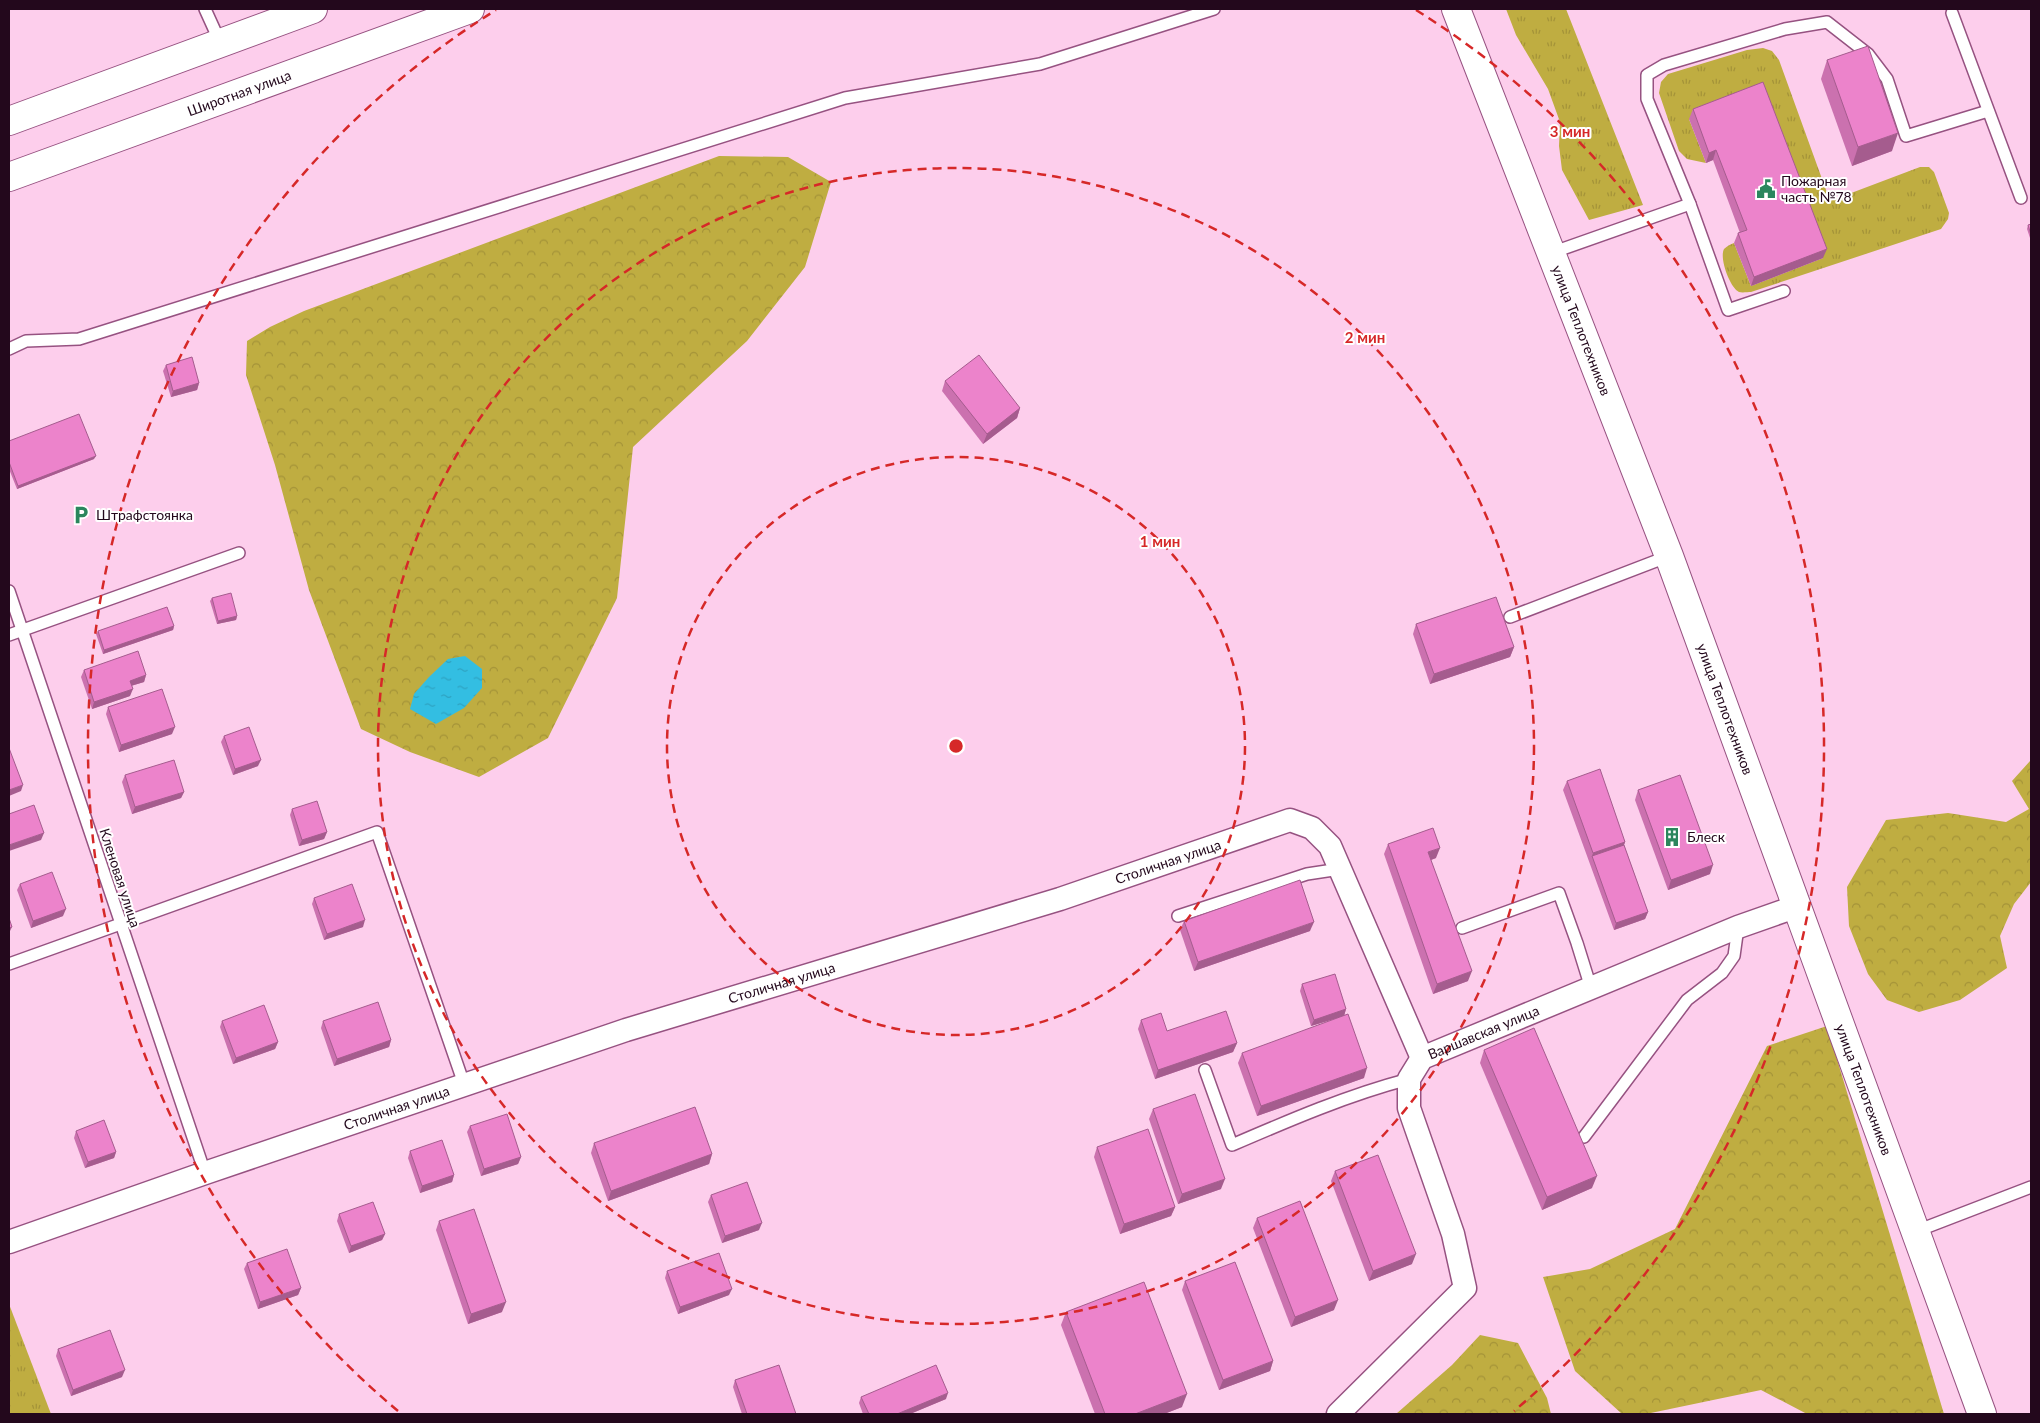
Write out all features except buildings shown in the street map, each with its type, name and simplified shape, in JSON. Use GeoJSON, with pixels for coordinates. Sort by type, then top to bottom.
{"type":"FeatureCollection","features":[{"type":"Feature","properties":{"kind":"main road"},"geometry":{"type":"LineString","coordinates":[[9,121],[313,9]]}},
{"type":"Feature","properties":{"kind":"main road","name":"Широтная улица"},"geometry":{"type":"LineString","coordinates":[[9,177],[470,9]]}},
{"type":"Feature","properties":{"kind":"main road","name":"улица Теплотехников"},"geometry":{"type":"LineString","coordinates":[[1456,9],[1668,556],[1982,1414]]}},
{"type":"Feature","properties":{"kind":"street","name":"Столичная улица"},"geometry":{"type":"LineString","coordinates":[[9,1242],[464,1084],[626,1030],[1060,899],[1290,820],[1312,828],[1330,846],[1422,1058]]}},
{"type":"Feature","properties":{"kind":"street","name":"Варшавская улица"},"geometry":{"type":"LineString","coordinates":[[1409,1079],[1422,1058],[1738,927],[1796,907]]}},
{"type":"Feature","properties":{"kind":"street"},"geometry":{"type":"LineString","coordinates":[[1338,1414],[1465,1288],[1453,1234],[1409,1108],[1409,1079]]}},
{"type":"Feature","properties":{"kind":"lane"},"geometry":{"type":"LineString","coordinates":[[206,9],[220,42]]}},
{"type":"Feature","properties":{"kind":"lane"},"geometry":{"type":"LineString","coordinates":[[9,349],[26,342],[79,339],[845,98],[1040,64],[1214,9]]}},
{"type":"Feature","properties":{"kind":"lane"},"geometry":{"type":"LineString","coordinates":[[1952,13],[2021,198]]}},
{"type":"Feature","properties":{"kind":"lane"},"geometry":{"type":"LineString","coordinates":[[1784,291],[1728,310],[1690,204],[1647,98],[1647,75],[1664,65],[1785,28],[1827,22],[1868,54],[1887,79],[1906,136],[1988,111]]}},
{"type":"Feature","properties":{"kind":"lane"},"geometry":{"type":"LineString","coordinates":[[1552,253],[1690,204]]}},
{"type":"Feature","properties":{"kind":"lane"},"geometry":{"type":"LineString","coordinates":[[9,636],[239,553]]}},
{"type":"Feature","properties":{"kind":"lane"},"geometry":{"type":"LineString","coordinates":[[1510,617],[1668,556]]}},
{"type":"Feature","properties":{"kind":"lane","name":"Кленовая улица"},"geometry":{"type":"LineString","coordinates":[[9,591],[119,923],[205,1173]]}},
{"type":"Feature","properties":{"kind":"lane"},"geometry":{"type":"LineString","coordinates":[[9,964],[377,832],[464,1084]]}},
{"type":"Feature","properties":{"kind":"lane"},"geometry":{"type":"LineString","coordinates":[[1178,916],[1308,874],[1340,869]]}},
{"type":"Feature","properties":{"kind":"lane"},"geometry":{"type":"LineString","coordinates":[[1462,928],[1559,894],[1591,988]]}},
{"type":"Feature","properties":{"kind":"lane"},"geometry":{"type":"LineString","coordinates":[[1584,1136],[1687,1000],[1722,973],[1734,956],[1738,927]]}},
{"type":"Feature","properties":{"kind":"lane"},"geometry":{"type":"LineString","coordinates":[[1205,1070],[1232,1145],[1312,1111],[1375,1088],[1409,1079]]}},
{"type":"Feature","properties":{"kind":"lane"},"geometry":{"type":"LineString","coordinates":[[1914,1232],[2031,1187]]}},
{"type":"Feature","properties":{"kind":"green space"},"geometry":{"type":"Polygon","coordinates":[[[1506,9],[1566,9],[1643,205],[1589,220],[1562,170],[1559,146],[1560,122],[1548,89],[1516,35],[1506,9]]]}},
{"type":"Feature","properties":{"kind":"green space"},"geometry":{"type":"Polygon","coordinates":[[[1763,48],[1772,51],[1779,60],[1830,201],[1920,167],[1929,167],[1934,172],[1949,213],[1948,219],[1941,229],[1751,292],[1739,292],[1732,285],[1724,266],[1723,253],[1724,249],[1734,243],[1751,286],[1823,258],[1689,119],[1706,163],[1687,159],[1679,151],[1659,93],[1661,82],[1668,74],[1747,50],[1763,48]]]}},
{"type":"Feature","properties":{"kind":"green space"},"geometry":{"type":"Polygon","coordinates":[[[719,156],[788,157],[831,182],[805,267],[747,341],[633,447],[617,598],[548,738],[479,777],[410,752],[361,729],[309,590],[275,465],[246,375],[247,341],[270,327],[304,311],[719,156]]]}},
{"type":"Feature","properties":{"kind":"green space"},"geometry":{"type":"Polygon","coordinates":[[[2030,761],[2031,882],[2014,904],[2000,936],[2007,968],[1960,1000],[1919,1012],[1887,1000],[1868,974],[1849,926],[1847,887],[1886,820],[1948,813],[2006,822],[2029,809],[2012,781],[2030,761]]]}},
{"type":"Feature","properties":{"kind":"green space"},"geometry":{"type":"Polygon","coordinates":[[[1827,1026],[1944,1414],[1807,1414],[1761,1390],[1646,1414],[1622,1414],[1575,1371],[1543,1277],[1590,1269],[1675,1229],[1767,1046],[1827,1026]]]}},
{"type":"Feature","properties":{"kind":"green space"},"geometry":{"type":"Polygon","coordinates":[[[9,1304],[51,1414],[9,1414],[9,1304]]]}},
{"type":"Feature","properties":{"kind":"green space"},"geometry":{"type":"Polygon","coordinates":[[[1480,1335],[1518,1343],[1547,1398],[1551,1414],[1396,1414],[1452,1365],[1480,1335]]]}},
{"type":"Feature","properties":{"kind":"water"},"geometry":{"type":"Polygon","coordinates":[[[465,656],[482,669],[482,688],[464,708],[436,724],[410,709],[414,694],[429,677],[448,659],[465,656]]]}},
{"type":"Feature","properties":{"kind":"place","name":"Пожарная часть №78"},"geometry":{"type":"Point","coordinates":[1766,189]}},
{"type":"Feature","properties":{"kind":"place","name":"Штрафстоянка"},"geometry":{"type":"Point","coordinates":[81,515]}},
{"type":"Feature","properties":{"kind":"place","name":"Блеск"},"geometry":{"type":"Point","coordinates":[1672,837]}}]}
